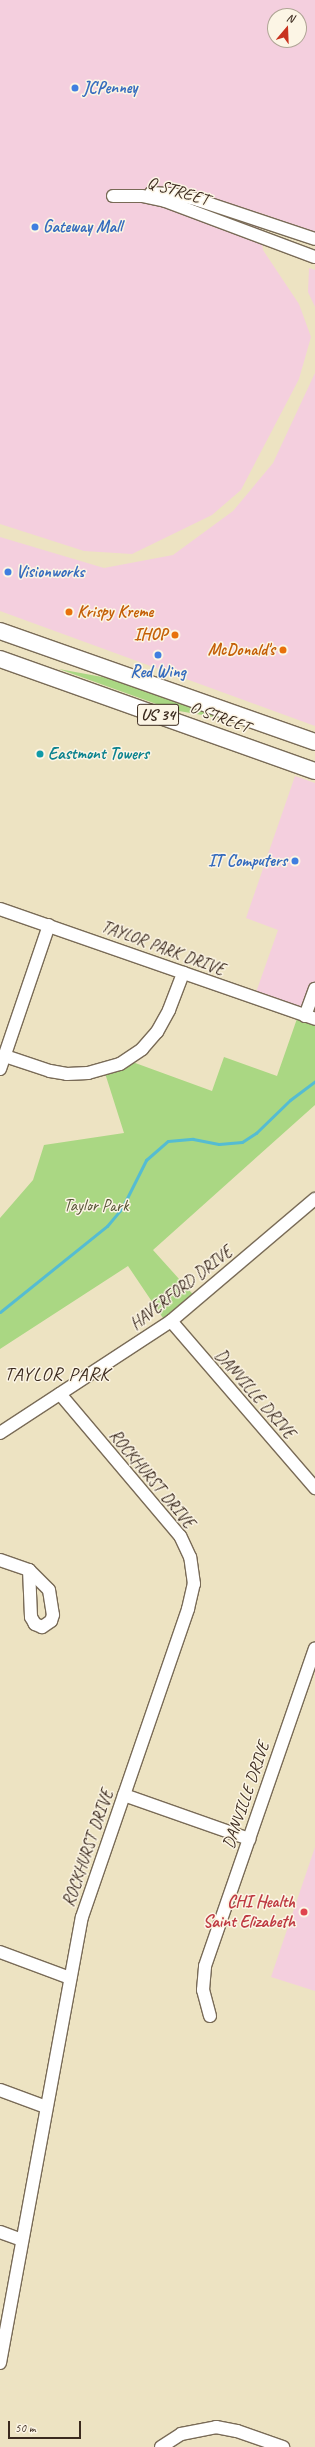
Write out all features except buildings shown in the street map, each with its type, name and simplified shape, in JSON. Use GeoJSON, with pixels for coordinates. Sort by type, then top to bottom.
{"type":"FeatureCollection","features":[{"type":"Feature","properties":{"kind":"main road","name":"O STREET"},"geometry":{"type":"LineString","coordinates":[[0,632],[315,742]]}},
{"type":"Feature","properties":{"kind":"main road","name":"O STREET"},"geometry":{"type":"LineString","coordinates":[[0,660],[315,771]]}},
{"type":"Feature","properties":{"kind":"street","name":"Q STREET"},"geometry":{"type":"LineString","coordinates":[[315,239],[179,195],[160,192],[113,196],[142,196],[165,201],[315,257]]}},
{"type":"Feature","properties":{"kind":"street","name":"TAYLOR PARK DRIVE"},"geometry":{"type":"LineString","coordinates":[[0,909],[310,1017]]}},
{"type":"Feature","properties":{"kind":"street"},"geometry":{"type":"LineString","coordinates":[[0,1069],[49,925]]}},
{"type":"Feature","properties":{"kind":"street"},"geometry":{"type":"LineString","coordinates":[[5,1056],[67,1074],[88,1073],[120,1064],[142,1049],[158,1032],[169,1010],[183,973]]}},
{"type":"Feature","properties":{"kind":"street"},"geometry":{"type":"LineString","coordinates":[[310,1017],[315,989]]}},
{"type":"Feature","properties":{"kind":"street","name":"HAVERFORD DRIVE"},"geometry":{"type":"LineString","coordinates":[[0,1433],[171,1321],[315,1199]]}},
{"type":"Feature","properties":{"kind":"street","name":"DANVILLE DRIVE"},"geometry":{"type":"LineString","coordinates":[[171,1321],[315,1488]]}},
{"type":"Feature","properties":{"kind":"street","name":"ROCKHURST DRIVE"},"geometry":{"type":"LineString","coordinates":[[0,2359],[82,1916],[188,1609],[194,1584],[193,1570],[186,1546],[180,1536],[60,1394]]}},
{"type":"Feature","properties":{"kind":"street"},"geometry":{"type":"LineString","coordinates":[[0,1560],[29,1570]]}},
{"type":"Feature","properties":{"kind":"street","name":"DANVILLE DRIVE"},"geometry":{"type":"LineString","coordinates":[[210,2016],[203,1990],[210,1953],[315,1648]]}},
{"type":"Feature","properties":{"kind":"street"},"geometry":{"type":"LineString","coordinates":[[124,1795],[249,1839]]}},
{"type":"Feature","properties":{"kind":"street"},"geometry":{"type":"LineString","coordinates":[[0,1952],[70,1978]]}},
{"type":"Feature","properties":{"kind":"street"},"geometry":{"type":"LineString","coordinates":[[0,2090],[46,2107]]}},
{"type":"Feature","properties":{"kind":"street"},"geometry":{"type":"LineString","coordinates":[[0,2232],[22,2240]]}},
{"type":"Feature","properties":{"kind":"street"},"geometry":{"type":"LineString","coordinates":[[161,2447],[181,2434],[216,2427],[231,2429],[283,2447]]}},
{"type":"Feature","properties":{"kind":"shaded area","name":"Gateway Mall"},"geometry":{"type":"Polygon","coordinates":[[[0,0],[315,0],[315,232],[257,212],[263,250],[299,304],[311,337],[299,379],[241,490],[212,515],[132,554],[84,551],[0,524],[0,0]]]}},
{"type":"Feature","properties":{"kind":"shaded area"},"geometry":{"type":"Polygon","coordinates":[[[309,268],[315,270],[315,307],[308,292],[309,268]]]}},
{"type":"Feature","properties":{"kind":"shaded area"},"geometry":{"type":"Polygon","coordinates":[[[315,373],[315,726],[0,611],[0,537],[104,568],[173,555],[233,511],[273,463],[315,373]]]}},
{"type":"Feature","properties":{"kind":"shaded area"},"geometry":{"type":"Polygon","coordinates":[[[295,776],[315,783],[315,1019],[254,998],[278,930],[246,918],[295,776]]]}},
{"type":"Feature","properties":{"kind":"shaded area","name":"CHI Health Saint Elizabeth"},"geometry":{"type":"Polygon","coordinates":[[[315,1847],[315,1991],[271,1977],[315,1847]]]}},
{"type":"Feature","properties":{"kind":"green space"},"geometry":{"type":"Polygon","coordinates":[[[59,669],[113,679],[226,719],[173,710],[59,669]]]}},
{"type":"Feature","properties":{"kind":"green space","name":"Taylor Park"},"geometry":{"type":"Polygon","coordinates":[[[299,1013],[315,1019],[315,1105],[153,1250],[198,1300],[167,1324],[128,1266],[0,1349],[0,1218],[33,1180],[44,1145],[124,1133],[104,1070],[127,1060],[212,1091],[224,1057],[277,1076],[299,1013]]]}},
{"type":"Feature","properties":{"kind":"waterway"},"geometry":{"type":"LineString","coordinates":[[0,1312],[107,1226],[122,1208],[146,1160],[168,1141],[193,1139],[219,1144],[242,1142],[256,1133],[290,1100],[315,1081]]}},
{"type":"Feature","properties":{"kind":"place","name":"JCPenney"},"geometry":{"type":"Point","coordinates":[75,88]}},
{"type":"Feature","properties":{"kind":"place","name":"Gateway Mall"},"geometry":{"type":"Point","coordinates":[35,227]}},
{"type":"Feature","properties":{"kind":"place","name":"Visionworks"},"geometry":{"type":"Point","coordinates":[8,572]}},
{"type":"Feature","properties":{"kind":"place","name":"Krispy Kreme"},"geometry":{"type":"Point","coordinates":[69,612]}},
{"type":"Feature","properties":{"kind":"place","name":"IHOP"},"geometry":{"type":"Point","coordinates":[175,635]}},
{"type":"Feature","properties":{"kind":"place","name":"McDonald's"},"geometry":{"type":"Point","coordinates":[283,650]}},
{"type":"Feature","properties":{"kind":"place","name":"Red Wing"},"geometry":{"type":"Point","coordinates":[158,655]}},
{"type":"Feature","properties":{"kind":"place","name":"Eastmont Towers"},"geometry":{"type":"Point","coordinates":[40,754]}},
{"type":"Feature","properties":{"kind":"place","name":"IT Computers"},"geometry":{"type":"Point","coordinates":[295,861]}},
{"type":"Feature","properties":{"kind":"place","name":"CHI Health Saint Elizabeth"},"geometry":{"type":"Point","coordinates":[304,1912]}},
{"type":"Feature","properties":{"kind":"district","name":"TAYLOR PARK"},"geometry":{"type":"Point","coordinates":[57,1375]}}]}
